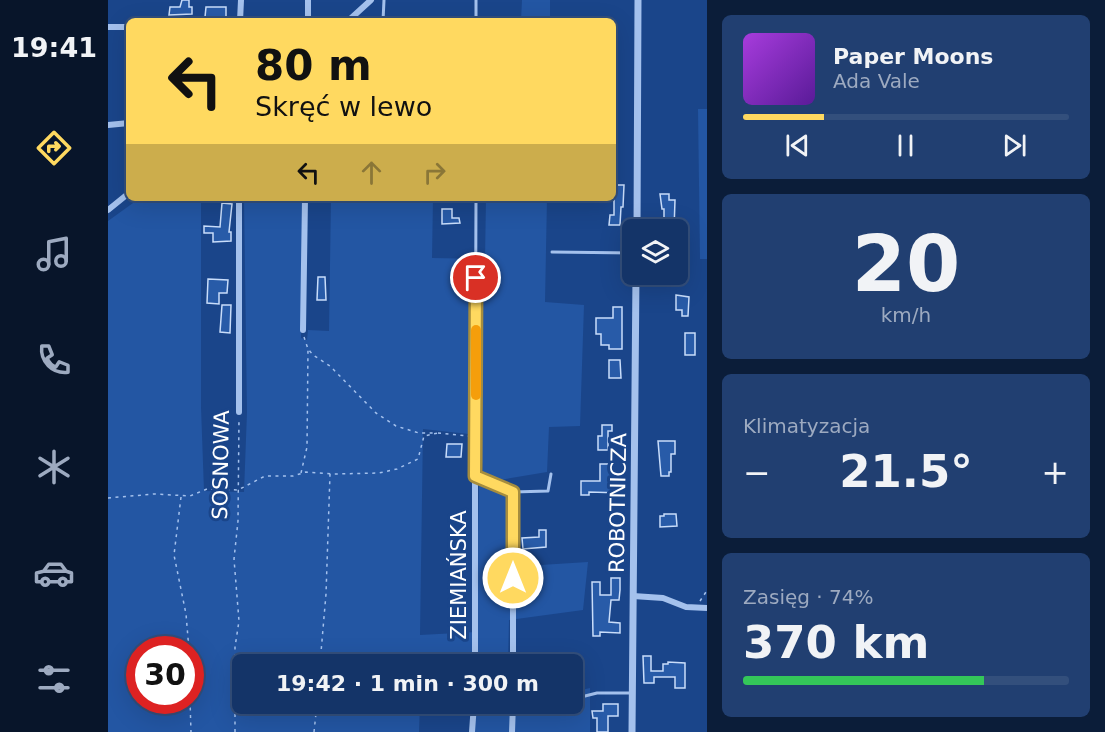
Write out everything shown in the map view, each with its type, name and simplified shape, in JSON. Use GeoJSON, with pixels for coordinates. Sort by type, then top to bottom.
{"type":"FeatureCollection","features":[{"type":"Feature","properties":{"kind":"street"},"geometry":{"type":"LineString","coordinates":[[240,0],[240,18]]}},
{"type":"Feature","properties":{"kind":"street"},"geometry":{"type":"LineString","coordinates":[[308,0],[308,18]]}},
{"type":"Feature","properties":{"kind":"street"},"geometry":{"type":"LineString","coordinates":[[351,18],[371,0]]}},
{"type":"Feature","properties":{"kind":"street"},"geometry":{"type":"LineString","coordinates":[[637,219],[638,0]]}},
{"type":"Feature","properties":{"kind":"street"},"geometry":{"type":"LineString","coordinates":[[108,27],[126,27]]}},
{"type":"Feature","properties":{"kind":"street"},"geometry":{"type":"LineString","coordinates":[[108,124],[126,123]]}},
{"type":"Feature","properties":{"kind":"street"},"geometry":{"type":"LineString","coordinates":[[108,210],[126,195]]}},
{"type":"Feature","properties":{"kind":"street","name":"SOSNOWA"},"geometry":{"type":"LineString","coordinates":[[239,201],[239,412]]}},
{"type":"Feature","properties":{"kind":"street"},"geometry":{"type":"LineString","coordinates":[[303,330],[305,201]]}},
{"type":"Feature","properties":{"kind":"street","name":"ROBOTNICZA"},"geometry":{"type":"LineString","coordinates":[[632,732],[636,285]]}},
{"type":"Feature","properties":{"kind":"street","name":"ZIEMIAŃSKA"},"geometry":{"type":"LineString","coordinates":[[475,476],[475,654]]}},
{"type":"Feature","properties":{"kind":"street"},"geometry":{"type":"LineString","coordinates":[[513,492],[513,654]]}},
{"type":"Feature","properties":{"kind":"street"},"geometry":{"type":"LineString","coordinates":[[633,596],[663,598],[686,607],[707,608]]}},
{"type":"Feature","properties":{"kind":"street"},"geometry":{"type":"LineString","coordinates":[[472,732],[475,714]]}},
{"type":"Feature","properties":{"kind":"street"},"geometry":{"type":"LineString","coordinates":[[512,732],[513,714]]}},
{"type":"Feature","properties":{"kind":"lane"},"geometry":{"type":"LineString","coordinates":[[384,0],[384,18]]}},
{"type":"Feature","properties":{"kind":"lane"},"geometry":{"type":"LineString","coordinates":[[476,0],[476,18]]}},
{"type":"Feature","properties":{"kind":"lane","name":"ZIEMIAŃSKA"},"geometry":{"type":"LineString","coordinates":[[475,476],[476,201]]}},
{"type":"Feature","properties":{"kind":"lane"},"geometry":{"type":"LineString","coordinates":[[552,252],[622,253]]}},
{"type":"Feature","properties":{"kind":"lane"},"geometry":{"type":"LineString","coordinates":[[475,476],[513,492],[548,491],[551,474]]}},
{"type":"Feature","properties":{"kind":"lane"},"geometry":{"type":"LineString","coordinates":[[583,696],[597,693],[632,693]]}},
{"type":"Feature","properties":{"kind":"path"},"geometry":{"type":"LineString","coordinates":[[301,474],[307,447],[308,349],[303,330]]}},
{"type":"Feature","properties":{"kind":"path"},"geometry":{"type":"LineString","coordinates":[[308,349],[330,366],[376,413],[396,426],[418,433],[476,436]]}},
{"type":"Feature","properties":{"kind":"path","name":"SOSNOWA"},"geometry":{"type":"LineString","coordinates":[[235,732],[235,647],[238,621],[234,559],[239,412]]}},
{"type":"Feature","properties":{"kind":"path"},"geometry":{"type":"LineString","coordinates":[[108,498],[154,494],[190,496],[207,489],[238,490],[265,476],[293,476],[306,472],[379,473],[397,469],[418,459],[424,436],[438,433]]}},
{"type":"Feature","properties":{"kind":"path"},"geometry":{"type":"LineString","coordinates":[[321,654],[326,594],[330,474]]}},
{"type":"Feature","properties":{"kind":"path"},"geometry":{"type":"LineString","coordinates":[[181,496],[174,555],[186,614],[188,636]]}},
{"type":"Feature","properties":{"kind":"path"},"geometry":{"type":"LineString","coordinates":[[695,607],[707,590]]}},
{"type":"Feature","properties":{"kind":"path"},"geometry":{"type":"LineString","coordinates":[[190,714],[191,732]]}},
{"type":"Feature","properties":{"kind":"path"},"geometry":{"type":"LineString","coordinates":[[314,732],[316,714]]}},
{"type":"Feature","properties":{"kind":"shaded area"},"geometry":{"type":"Polygon","coordinates":[[[522,0],[550,0],[550,18],[521,18],[522,0]]]}},
{"type":"Feature","properties":{"kind":"shaded area"},"geometry":{"type":"Polygon","coordinates":[[[698,109],[707,109],[707,259],[700,259],[698,109]]]}},
{"type":"Feature","properties":{"kind":"shaded area"},"geometry":{"type":"Polygon","coordinates":[[[136,201],[201,201],[201,407],[204,491],[244,492],[247,412],[244,201],[302,201],[301,338],[307,340],[308,330],[329,331],[331,201],[433,201],[432,258],[485,259],[486,201],[547,201],[545,302],[584,305],[580,426],[549,427],[547,472],[494,481],[483,474],[478,435],[423,429],[420,635],[476,632],[479,482],[507,496],[509,567],[588,562],[583,610],[509,620],[508,654],[232,654],[232,714],[420,714],[419,732],[108,732],[108,221],[136,201]]]}},
{"type":"Feature","properties":{"kind":"shaded area"},"geometry":{"type":"Polygon","coordinates":[[[590,688],[590,732],[475,732],[474,714],[583,714],[583,690],[590,688]]]}},
{"type":"Feature","properties":{"kind":"building"},"geometry":{"type":"Polygon","coordinates":[[[182,0],[189,0],[192,14],[169,15],[170,7],[180,7],[182,0]]]}},
{"type":"Feature","properties":{"kind":"building"},"geometry":{"type":"Polygon","coordinates":[[[206,7],[226,7],[226,18],[205,17],[206,7]]]}},
{"type":"Feature","properties":{"kind":"building"},"geometry":{"type":"Polygon","coordinates":[[[616,185],[624,185],[620,225],[609,225],[610,215],[614,215],[616,185]]]}},
{"type":"Feature","properties":{"kind":"building"},"geometry":{"type":"Polygon","coordinates":[[[660,194],[669,194],[669,200],[675,200],[674,219],[664,219],[664,209],[662,209],[660,194]]]}},
{"type":"Feature","properties":{"kind":"building"},"geometry":{"type":"Polygon","coordinates":[[[222,203],[232,204],[229,232],[231,232],[231,241],[213,242],[213,233],[204,233],[204,226],[220,227],[222,203]]]}},
{"type":"Feature","properties":{"kind":"building"},"geometry":{"type":"Polygon","coordinates":[[[442,209],[452,209],[452,218],[459,218],[460,223],[442,224],[442,209]]]}},
{"type":"Feature","properties":{"kind":"building"},"geometry":{"type":"Polygon","coordinates":[[[318,277],[325,277],[326,300],[317,300],[318,277]]]}},
{"type":"Feature","properties":{"kind":"building"},"geometry":{"type":"Polygon","coordinates":[[[208,279],[228,280],[227,293],[219,293],[219,304],[207,303],[208,279]]]}},
{"type":"Feature","properties":{"kind":"building"},"geometry":{"type":"Polygon","coordinates":[[[676,295],[689,297],[688,316],[682,316],[682,310],[676,310],[676,295]]]}},
{"type":"Feature","properties":{"kind":"building"},"geometry":{"type":"Polygon","coordinates":[[[222,305],[231,305],[230,333],[220,332],[222,305]]]}},
{"type":"Feature","properties":{"kind":"building"},"geometry":{"type":"Polygon","coordinates":[[[613,307],[622,307],[622,349],[609,349],[609,345],[601,345],[601,334],[596,334],[596,318],[613,318],[613,307]]]}},
{"type":"Feature","properties":{"kind":"building"},"geometry":{"type":"Polygon","coordinates":[[[685,333],[695,333],[695,355],[685,355],[685,333]]]}},
{"type":"Feature","properties":{"kind":"building"},"geometry":{"type":"Polygon","coordinates":[[[609,360],[620,360],[621,378],[609,378],[609,360]]]}},
{"type":"Feature","properties":{"kind":"building"},"geometry":{"type":"Polygon","coordinates":[[[602,425],[612,425],[612,431],[608,431],[608,450],[598,450],[598,436],[602,436],[602,425]]]}},
{"type":"Feature","properties":{"kind":"building"},"geometry":{"type":"Polygon","coordinates":[[[658,441],[675,441],[675,454],[671,454],[669,476],[661,476],[658,441]]]}},
{"type":"Feature","properties":{"kind":"building"},"geometry":{"type":"Polygon","coordinates":[[[447,444],[462,444],[461,457],[446,457],[447,444]]]}},
{"type":"Feature","properties":{"kind":"building"},"geometry":{"type":"Polygon","coordinates":[[[600,464],[609,464],[609,470],[612,470],[612,486],[622,486],[622,493],[589,492],[589,495],[581,495],[581,481],[600,481],[600,464]]]}},
{"type":"Feature","properties":{"kind":"building"},"geometry":{"type":"Polygon","coordinates":[[[676,514],[677,526],[660,527],[660,516],[676,514]]]}},
{"type":"Feature","properties":{"kind":"building"},"geometry":{"type":"Polygon","coordinates":[[[539,530],[546,530],[546,547],[523,549],[522,538],[539,537],[539,530]]]}},
{"type":"Feature","properties":{"kind":"building"},"geometry":{"type":"Polygon","coordinates":[[[611,578],[620,578],[620,590],[619,600],[611,600],[609,622],[620,623],[620,633],[600,632],[600,636],[593,636],[592,582],[600,582],[600,595],[611,595],[611,578]]]}},
{"type":"Feature","properties":{"kind":"building"},"geometry":{"type":"Polygon","coordinates":[[[643,656],[651,656],[651,671],[663,671],[663,664],[668,664],[668,662],[685,663],[685,688],[675,688],[675,677],[654,677],[654,683],[644,683],[643,656]]]}},
{"type":"Feature","properties":{"kind":"building"},"geometry":{"type":"Polygon","coordinates":[[[603,704],[618,704],[618,716],[608,716],[608,732],[597,732],[597,718],[593,718],[592,711],[603,711],[603,704]]]}},
{"type":"Feature","properties":{"kind":"slow traffic"},"geometry":{"type":"LineString","coordinates":[[476,330],[476,395]]}},
{"type":"Feature","properties":{"kind":"route"},"geometry":{"type":"LineString","coordinates":[[476,278],[475,476],[513,492],[513,578]]}}]}
